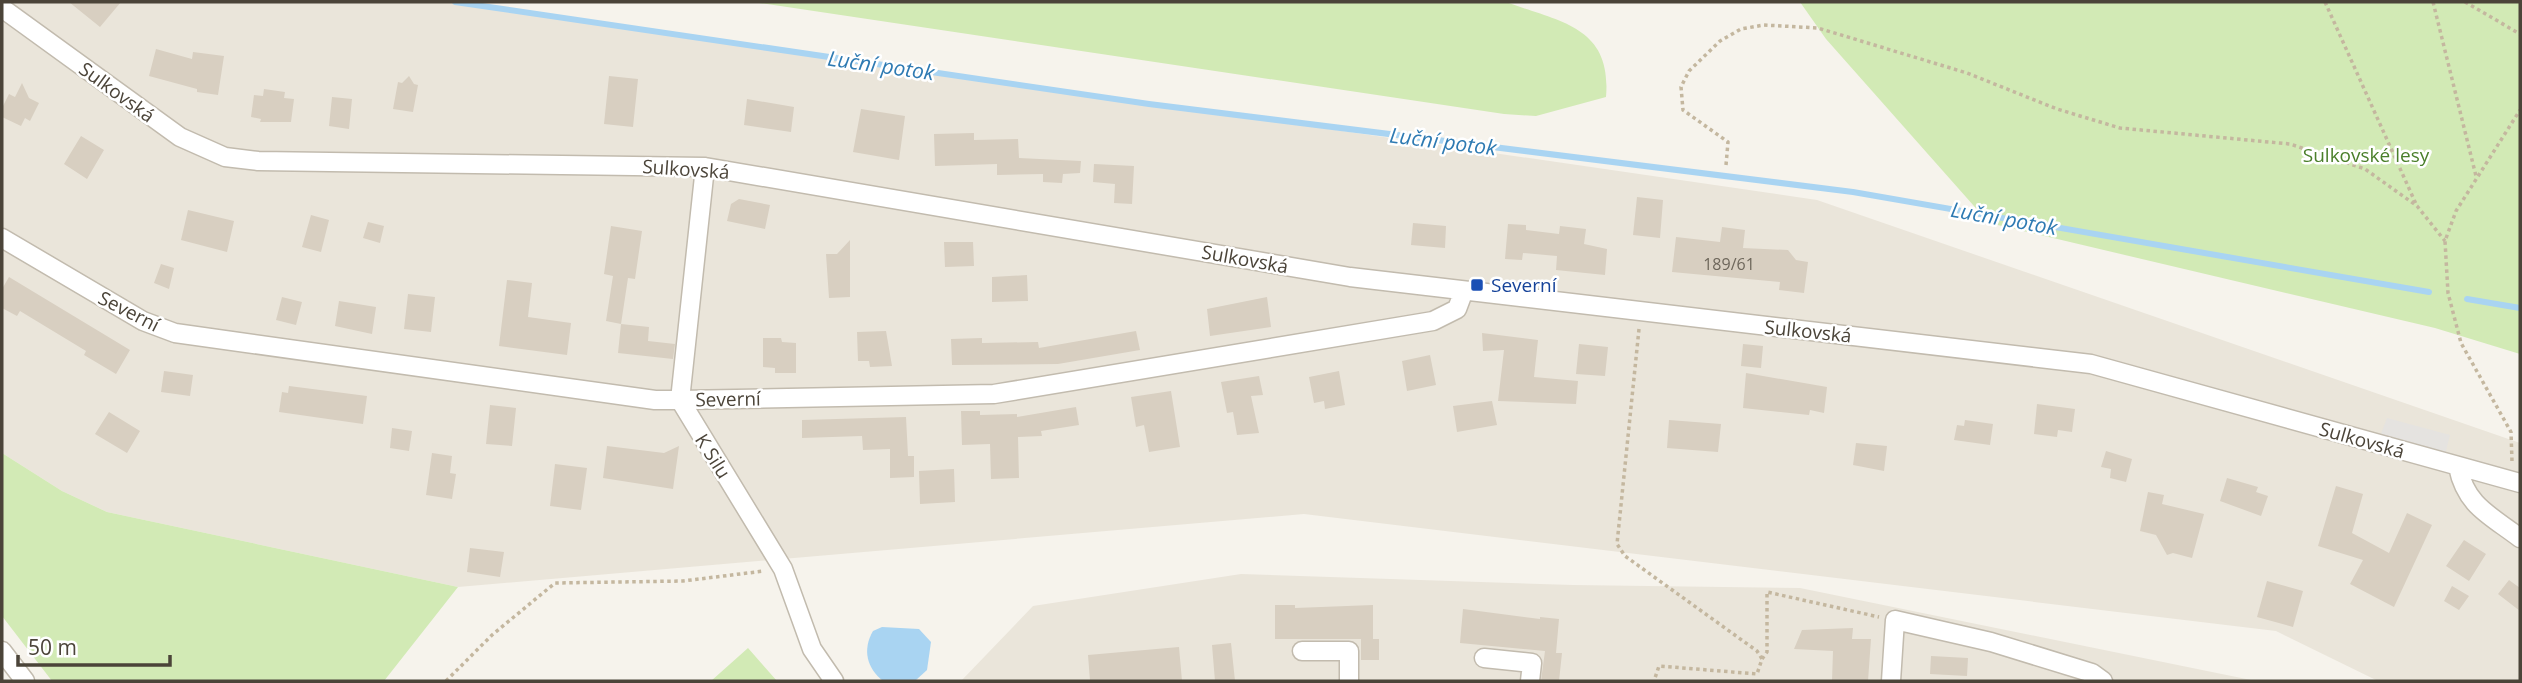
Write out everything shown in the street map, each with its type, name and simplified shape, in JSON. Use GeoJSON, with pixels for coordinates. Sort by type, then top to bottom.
{"type":"FeatureCollection","features":[{"type":"Feature","properties":{"kind":"street","name":"Sulkovská"},"geometry":{"type":"LineString","coordinates":[[2,8],[180,137],[225,157],[258,161],[705,167],[1350,277],[1463,293],[2091,365],[2516,482]]}},
{"type":"Feature","properties":{"kind":"street"},"geometry":{"type":"LineString","coordinates":[[680,400],[705,167]]}},
{"type":"Feature","properties":{"kind":"street","name":"Severní"},"geometry":{"type":"LineString","coordinates":[[2,238],[133,316],[175,333],[655,400],[994,394],[1433,320],[1457,309],[1463,293]]}},
{"type":"Feature","properties":{"kind":"street","name":"K Silu"},"geometry":{"type":"LineString","coordinates":[[680,400],[783,569],[812,649],[834,681]]}},
{"type":"Feature","properties":{"kind":"street"},"geometry":{"type":"LineString","coordinates":[[2458,467],[2469,499],[2520,538]]}},
{"type":"Feature","properties":{"kind":"street"},"geometry":{"type":"LineString","coordinates":[[1891,681],[1895,620],[1991,642],[2092,673],[2103,681]]}},
{"type":"Feature","properties":{"kind":"street"},"geometry":{"type":"LineString","coordinates":[[2,651],[25,681]]}},
{"type":"Feature","properties":{"kind":"street"},"geometry":{"type":"LineString","coordinates":[[1301,651],[1349,651],[1349,681]]}},
{"type":"Feature","properties":{"kind":"street"},"geometry":{"type":"LineString","coordinates":[[1484,658],[1532,663],[1530,681]]}},
{"type":"Feature","properties":{"kind":"path"},"geometry":{"type":"LineString","coordinates":[[2325,2],[2417,206],[2445,241]]}},
{"type":"Feature","properties":{"kind":"path"},"geometry":{"type":"LineString","coordinates":[[2433,2],[2476,176]]}},
{"type":"Feature","properties":{"kind":"path"},"geometry":{"type":"LineString","coordinates":[[2465,2],[2520,34]]}},
{"type":"Feature","properties":{"kind":"path"},"geometry":{"type":"LineString","coordinates":[[1726,165],[1728,142],[1683,110],[1681,87],[1689,71],[1720,41],[1741,29],[1764,25],[1818,28],[1967,73],[2057,109],[2120,128],[2290,144],[2365,169],[2417,206]]}},
{"type":"Feature","properties":{"kind":"path"},"geometry":{"type":"LineString","coordinates":[[2516,482],[2511,432],[2461,343],[2448,293],[2445,241],[2456,211],[2476,176],[2520,110]]}},
{"type":"Feature","properties":{"kind":"path"},"geometry":{"type":"LineString","coordinates":[[1640,313],[1616,544],[1625,556],[1757,651],[1762,660]]}},
{"type":"Feature","properties":{"kind":"path"},"geometry":{"type":"LineString","coordinates":[[446,681],[492,635],[555,583],[683,581],[783,569]]}},
{"type":"Feature","properties":{"kind":"path"},"geometry":{"type":"LineString","coordinates":[[1654,681],[1659,666],[1757,674],[1767,652],[1767,592],[1895,620]]}},
{"type":"Feature","properties":{"kind":"shaded area"},"geometry":{"type":"Polygon","coordinates":[[[2,2],[456,2],[1817,200],[2520,443],[2520,681],[2378,681],[2276,631],[1304,514],[458,587],[107,512],[62,491],[2,453],[2,2]]]}},
{"type":"Feature","properties":{"kind":"shaded area"},"geometry":{"type":"Polygon","coordinates":[[[2387,418],[2450,435],[2443,463],[2377,444],[2387,418]]]}},
{"type":"Feature","properties":{"kind":"shaded area"},"geometry":{"type":"Polygon","coordinates":[[[1241,574],[1573,585],[1800,588],[2256,681],[961,681],[1033,606],[1241,574]]]}},
{"type":"Feature","properties":{"kind":"green space"},"geometry":{"type":"Polygon","coordinates":[[[753,2],[1506,2],[1563,22],[1591,41],[1600,55],[1606,73],[1606,97],[1536,116],[1504,114],[753,2]]]}},
{"type":"Feature","properties":{"kind":"green space","name":"Sulkovské lesy"},"geometry":{"type":"Polygon","coordinates":[[[1800,2],[2520,2],[2520,354],[2435,328],[1989,223],[1826,39],[1800,2]]]}},
{"type":"Feature","properties":{"kind":"green space"},"geometry":{"type":"Polygon","coordinates":[[[2,453],[62,491],[107,512],[458,587],[384,681],[52,681],[2,616],[2,453]]]}},
{"type":"Feature","properties":{"kind":"green space"},"geometry":{"type":"Polygon","coordinates":[[[748,648],[777,681],[711,681],[748,648]]]}},
{"type":"Feature","properties":{"kind":"water"},"geometry":{"type":"Polygon","coordinates":[[[882,627],[919,629],[931,642],[927,670],[916,680],[883,681],[873,670],[868,658],[868,645],[873,631],[882,627]]]}},
{"type":"Feature","properties":{"kind":"building"},"geometry":{"type":"Polygon","coordinates":[[[69,2],[121,2],[100,27],[69,2]]]}},
{"type":"Feature","properties":{"kind":"building"},"geometry":{"type":"Polygon","coordinates":[[[156,49],[192,59],[193,52],[224,56],[218,95],[197,92],[197,89],[149,76],[156,49]]]}},
{"type":"Feature","properties":{"kind":"building"},"geometry":{"type":"Polygon","coordinates":[[[409,76],[414,84],[418,85],[413,112],[393,109],[398,82],[402,83],[409,76]]]}},
{"type":"Feature","properties":{"kind":"building"},"geometry":{"type":"Polygon","coordinates":[[[609,76],[638,79],[633,127],[604,124],[609,76]]]}},
{"type":"Feature","properties":{"kind":"building"},"geometry":{"type":"Polygon","coordinates":[[[22,83],[29,98],[39,103],[30,121],[25,118],[21,126],[2,117],[2,108],[9,94],[15,97],[22,83]]]}},
{"type":"Feature","properties":{"kind":"building"},"geometry":{"type":"Polygon","coordinates":[[[264,89],[285,92],[284,98],[294,99],[291,122],[260,122],[261,119],[251,117],[254,95],[263,96],[264,89]]]}},
{"type":"Feature","properties":{"kind":"building"},"geometry":{"type":"Polygon","coordinates":[[[332,97],[352,99],[349,129],[329,126],[332,97]]]}},
{"type":"Feature","properties":{"kind":"building"},"geometry":{"type":"Polygon","coordinates":[[[747,99],[794,107],[791,132],[744,125],[747,99]]]}},
{"type":"Feature","properties":{"kind":"building"},"geometry":{"type":"Polygon","coordinates":[[[861,109],[905,116],[899,160],[853,152],[861,109]]]}},
{"type":"Feature","properties":{"kind":"building"},"geometry":{"type":"Polygon","coordinates":[[[974,133],[974,140],[1018,139],[1019,158],[1081,161],[1080,173],[1063,174],[1062,183],[1043,182],[1043,174],[997,175],[997,164],[935,166],[934,134],[974,133]]]}},
{"type":"Feature","properties":{"kind":"building"},"geometry":{"type":"Polygon","coordinates":[[[81,136],[104,150],[87,179],[64,164],[81,136]]]}},
{"type":"Feature","properties":{"kind":"building"},"geometry":{"type":"Polygon","coordinates":[[[1094,164],[1134,166],[1132,204],[1114,203],[1115,184],[1093,182],[1094,164]]]}},
{"type":"Feature","properties":{"kind":"building"},"geometry":{"type":"Polygon","coordinates":[[[1637,197],[1663,200],[1660,238],[1633,235],[1637,197]]]}},
{"type":"Feature","properties":{"kind":"building"},"geometry":{"type":"Polygon","coordinates":[[[739,199],[770,205],[765,229],[727,221],[731,204],[739,199]]]}},
{"type":"Feature","properties":{"kind":"building"},"geometry":{"type":"Polygon","coordinates":[[[188,210],[234,221],[227,252],[181,240],[188,210]]]}},
{"type":"Feature","properties":{"kind":"building"},"geometry":{"type":"Polygon","coordinates":[[[311,215],[329,220],[321,252],[302,247],[311,215]]]}},
{"type":"Feature","properties":{"kind":"building"},"geometry":{"type":"Polygon","coordinates":[[[368,222],[384,226],[380,243],[363,238],[368,222]]]}},
{"type":"Feature","properties":{"kind":"building"},"geometry":{"type":"Polygon","coordinates":[[[1413,223],[1446,226],[1445,248],[1411,245],[1413,223]]]}},
{"type":"Feature","properties":{"kind":"building"},"geometry":{"type":"Polygon","coordinates":[[[1508,224],[1526,225],[1526,230],[1559,234],[1560,226],[1586,229],[1584,244],[1607,249],[1605,275],[1556,270],[1557,256],[1523,253],[1522,260],[1505,259],[1508,224]]]}},
{"type":"Feature","properties":{"kind":"building"},"geometry":{"type":"Polygon","coordinates":[[[611,226],[642,231],[635,279],[628,278],[621,324],[606,321],[613,276],[604,274],[611,226]]]}},
{"type":"Feature","properties":{"kind":"building"},"geometry":{"type":"Polygon","coordinates":[[[1722,227],[1745,230],[1743,248],[1788,250],[1796,260],[1808,262],[1804,293],[1779,290],[1780,282],[1672,272],[1676,237],[1720,242],[1722,227]]]}},
{"type":"Feature","properties":{"kind":"building"},"geometry":{"type":"Polygon","coordinates":[[[850,240],[850,297],[829,298],[826,254],[837,254],[850,240]]]}},
{"type":"Feature","properties":{"kind":"building"},"geometry":{"type":"Polygon","coordinates":[[[944,242],[973,242],[974,266],[945,267],[944,242]]]}},
{"type":"Feature","properties":{"kind":"building"},"geometry":{"type":"Polygon","coordinates":[[[161,264],[174,268],[169,289],[154,283],[161,264]]]}},
{"type":"Feature","properties":{"kind":"building"},"geometry":{"type":"Polygon","coordinates":[[[1027,275],[1028,301],[992,302],[992,277],[1027,275]]]}},
{"type":"Feature","properties":{"kind":"building"},"geometry":{"type":"Polygon","coordinates":[[[9,277],[130,350],[116,374],[84,355],[86,351],[20,311],[17,316],[2,308],[2,289],[9,277]]]}},
{"type":"Feature","properties":{"kind":"building"},"geometry":{"type":"Polygon","coordinates":[[[507,280],[532,283],[528,317],[571,323],[567,355],[499,346],[507,280]]]}},
{"type":"Feature","properties":{"kind":"building"},"geometry":{"type":"Polygon","coordinates":[[[408,294],[435,297],[431,332],[404,329],[408,294]]]}},
{"type":"Feature","properties":{"kind":"building"},"geometry":{"type":"Polygon","coordinates":[[[282,297],[302,302],[296,325],[276,320],[282,297]]]}},
{"type":"Feature","properties":{"kind":"building"},"geometry":{"type":"Polygon","coordinates":[[[1267,297],[1271,327],[1210,336],[1207,309],[1267,297]]]}},
{"type":"Feature","properties":{"kind":"building"},"geometry":{"type":"Polygon","coordinates":[[[339,301],[376,307],[372,334],[335,326],[339,301]]]}},
{"type":"Feature","properties":{"kind":"building"},"geometry":{"type":"Polygon","coordinates":[[[621,324],[649,327],[648,341],[675,344],[673,359],[618,353],[621,324]]]}},
{"type":"Feature","properties":{"kind":"building"},"geometry":{"type":"Polygon","coordinates":[[[886,331],[892,366],[870,367],[869,361],[858,361],[857,332],[886,331]]]}},
{"type":"Feature","properties":{"kind":"building"},"geometry":{"type":"Polygon","coordinates":[[[1136,331],[1140,350],[1058,364],[952,365],[951,339],[982,338],[982,343],[1038,342],[1039,348],[1136,331]]]}},
{"type":"Feature","properties":{"kind":"building"},"geometry":{"type":"Polygon","coordinates":[[[1482,333],[1538,340],[1534,377],[1578,381],[1576,404],[1498,401],[1504,350],[1483,351],[1482,333]]]}},
{"type":"Feature","properties":{"kind":"building"},"geometry":{"type":"Polygon","coordinates":[[[763,338],[781,338],[782,342],[796,343],[796,373],[775,373],[775,368],[763,367],[763,338]]]}},
{"type":"Feature","properties":{"kind":"building"},"geometry":{"type":"Polygon","coordinates":[[[1579,344],[1608,347],[1605,376],[1576,374],[1579,344]]]}},
{"type":"Feature","properties":{"kind":"building"},"geometry":{"type":"Polygon","coordinates":[[[1743,344],[1763,346],[1761,368],[1741,366],[1743,344]]]}},
{"type":"Feature","properties":{"kind":"building"},"geometry":{"type":"Polygon","coordinates":[[[1430,355],[1436,385],[1407,391],[1402,361],[1430,355]]]}},
{"type":"Feature","properties":{"kind":"building"},"geometry":{"type":"Polygon","coordinates":[[[164,371],[193,375],[190,396],[161,392],[164,371]]]}},
{"type":"Feature","properties":{"kind":"building"},"geometry":{"type":"Polygon","coordinates":[[[1339,371],[1345,405],[1325,409],[1324,401],[1314,403],[1309,377],[1339,371]]]}},
{"type":"Feature","properties":{"kind":"building"},"geometry":{"type":"Polygon","coordinates":[[[1746,373],[1827,387],[1824,413],[1810,410],[1809,415],[1743,408],[1746,373]]]}},
{"type":"Feature","properties":{"kind":"building"},"geometry":{"type":"Polygon","coordinates":[[[1259,376],[1263,395],[1251,396],[1259,433],[1237,435],[1233,412],[1227,413],[1221,382],[1259,376]]]}},
{"type":"Feature","properties":{"kind":"building"},"geometry":{"type":"Polygon","coordinates":[[[289,386],[367,396],[363,424],[279,412],[282,392],[288,393],[289,386]]]}},
{"type":"Feature","properties":{"kind":"building"},"geometry":{"type":"Polygon","coordinates":[[[1171,391],[1180,447],[1149,452],[1144,425],[1136,427],[1131,397],[1171,391]]]}},
{"type":"Feature","properties":{"kind":"building"},"geometry":{"type":"Polygon","coordinates":[[[1492,401],[1497,425],[1457,432],[1453,406],[1492,401]]]}},
{"type":"Feature","properties":{"kind":"building"},"geometry":{"type":"Polygon","coordinates":[[[2037,404],[2075,409],[2072,432],[2058,430],[2057,437],[2034,434],[2037,404]]]}},
{"type":"Feature","properties":{"kind":"building"},"geometry":{"type":"Polygon","coordinates":[[[490,405],[516,408],[512,446],[486,444],[490,405]]]}},
{"type":"Feature","properties":{"kind":"building"},"geometry":{"type":"Polygon","coordinates":[[[1076,407],[1079,425],[1041,431],[1042,436],[1018,437],[1019,478],[991,479],[990,444],[962,445],[961,411],[980,411],[980,415],[1017,414],[1017,417],[1076,407]]]}},
{"type":"Feature","properties":{"kind":"building"},"geometry":{"type":"Polygon","coordinates":[[[109,412],[140,431],[127,453],[95,434],[109,412]]]}},
{"type":"Feature","properties":{"kind":"building"},"geometry":{"type":"Polygon","coordinates":[[[906,417],[908,456],[914,456],[914,477],[890,478],[890,449],[863,450],[862,436],[802,438],[802,420],[906,417]]]}},
{"type":"Feature","properties":{"kind":"building"},"geometry":{"type":"Polygon","coordinates":[[[1669,420],[1721,424],[1718,452],[1667,448],[1669,420]]]}},
{"type":"Feature","properties":{"kind":"building"},"geometry":{"type":"Polygon","coordinates":[[[1965,420],[1993,424],[1990,445],[1954,440],[1957,425],[1964,426],[1965,420]]]}},
{"type":"Feature","properties":{"kind":"building"},"geometry":{"type":"Polygon","coordinates":[[[392,428],[412,431],[409,451],[390,448],[392,428]]]}},
{"type":"Feature","properties":{"kind":"building"},"geometry":{"type":"Polygon","coordinates":[[[1856,443],[1887,446],[1884,471],[1853,465],[1856,443]]]}},
{"type":"Feature","properties":{"kind":"building"},"geometry":{"type":"Polygon","coordinates":[[[607,446],[664,453],[679,446],[673,489],[603,478],[607,446]]]}},
{"type":"Feature","properties":{"kind":"building"},"geometry":{"type":"Polygon","coordinates":[[[2106,451],[2132,459],[2126,482],[2110,478],[2111,469],[2101,467],[2106,451]]]}},
{"type":"Feature","properties":{"kind":"building"},"geometry":{"type":"Polygon","coordinates":[[[432,453],[452,456],[450,473],[456,474],[452,499],[426,495],[432,453]]]}},
{"type":"Feature","properties":{"kind":"building"},"geometry":{"type":"Polygon","coordinates":[[[555,464],[587,468],[581,510],[550,506],[555,464]]]}},
{"type":"Feature","properties":{"kind":"building"},"geometry":{"type":"Polygon","coordinates":[[[954,469],[955,502],[920,504],[919,471],[954,469]]]}},
{"type":"Feature","properties":{"kind":"building"},"geometry":{"type":"Polygon","coordinates":[[[2227,478],[2258,487],[2256,492],[2268,496],[2261,516],[2220,501],[2227,478]]]}},
{"type":"Feature","properties":{"kind":"building"},"geometry":{"type":"Polygon","coordinates":[[[2336,486],[2363,494],[2352,533],[2389,553],[2407,513],[2432,525],[2394,607],[2350,584],[2363,560],[2318,546],[2336,486]]]}},
{"type":"Feature","properties":{"kind":"building"},"geometry":{"type":"Polygon","coordinates":[[[2148,492],[2164,495],[2162,504],[2204,514],[2192,558],[2173,553],[2167,555],[2156,535],[2140,531],[2148,492]]]}},
{"type":"Feature","properties":{"kind":"building"},"geometry":{"type":"Polygon","coordinates":[[[2464,540],[2486,554],[2469,581],[2446,566],[2464,540]]]}},
{"type":"Feature","properties":{"kind":"building"},"geometry":{"type":"Polygon","coordinates":[[[470,548],[504,552],[500,577],[467,572],[470,548]]]}},
{"type":"Feature","properties":{"kind":"building"},"geometry":{"type":"Polygon","coordinates":[[[2509,580],[2520,588],[2520,611],[2498,594],[2509,580]]]}},
{"type":"Feature","properties":{"kind":"building"},"geometry":{"type":"Polygon","coordinates":[[[2267,581],[2303,591],[2293,627],[2257,617],[2267,581]]]}},
{"type":"Feature","properties":{"kind":"building"},"geometry":{"type":"Polygon","coordinates":[[[2452,586],[2469,596],[2459,610],[2444,601],[2452,586]]]}},
{"type":"Feature","properties":{"kind":"building"},"geometry":{"type":"Polygon","coordinates":[[[1275,605],[1295,605],[1295,608],[1373,605],[1373,639],[1379,639],[1379,660],[1361,660],[1361,639],[1275,639],[1275,605]]]}},
{"type":"Feature","properties":{"kind":"building"},"geometry":{"type":"Polygon","coordinates":[[[1463,609],[1559,619],[1556,653],[1562,653],[1559,681],[1541,681],[1545,651],[1460,643],[1463,609]]]}},
{"type":"Feature","properties":{"kind":"building"},"geometry":{"type":"Polygon","coordinates":[[[1853,628],[1852,639],[1871,639],[1868,681],[1832,681],[1833,651],[1794,649],[1802,630],[1853,628]]]}},
{"type":"Feature","properties":{"kind":"building"},"geometry":{"type":"Polygon","coordinates":[[[1231,643],[1235,681],[1215,681],[1212,645],[1231,643]]]}},
{"type":"Feature","properties":{"kind":"building"},"geometry":{"type":"Polygon","coordinates":[[[1179,647],[1182,681],[1090,681],[1088,655],[1179,647]]]}},
{"type":"Feature","properties":{"kind":"building"},"geometry":{"type":"Polygon","coordinates":[[[1931,656],[1968,658],[1967,676],[1930,674],[1931,656]]]}},
{"type":"Feature","properties":{"kind":"waterway","name":"Luční potok"},"geometry":{"type":"LineString","coordinates":[[455,2],[1149,104],[1853,192],[2429,292]]}},
{"type":"Feature","properties":{"kind":"waterway","name":"Luční potok"},"geometry":{"type":"LineString","coordinates":[[2467,299],[2520,308]]}},
{"type":"Feature","properties":{"kind":"place","name":"Severní"},"geometry":{"type":"Point","coordinates":[1477,285]}}]}
